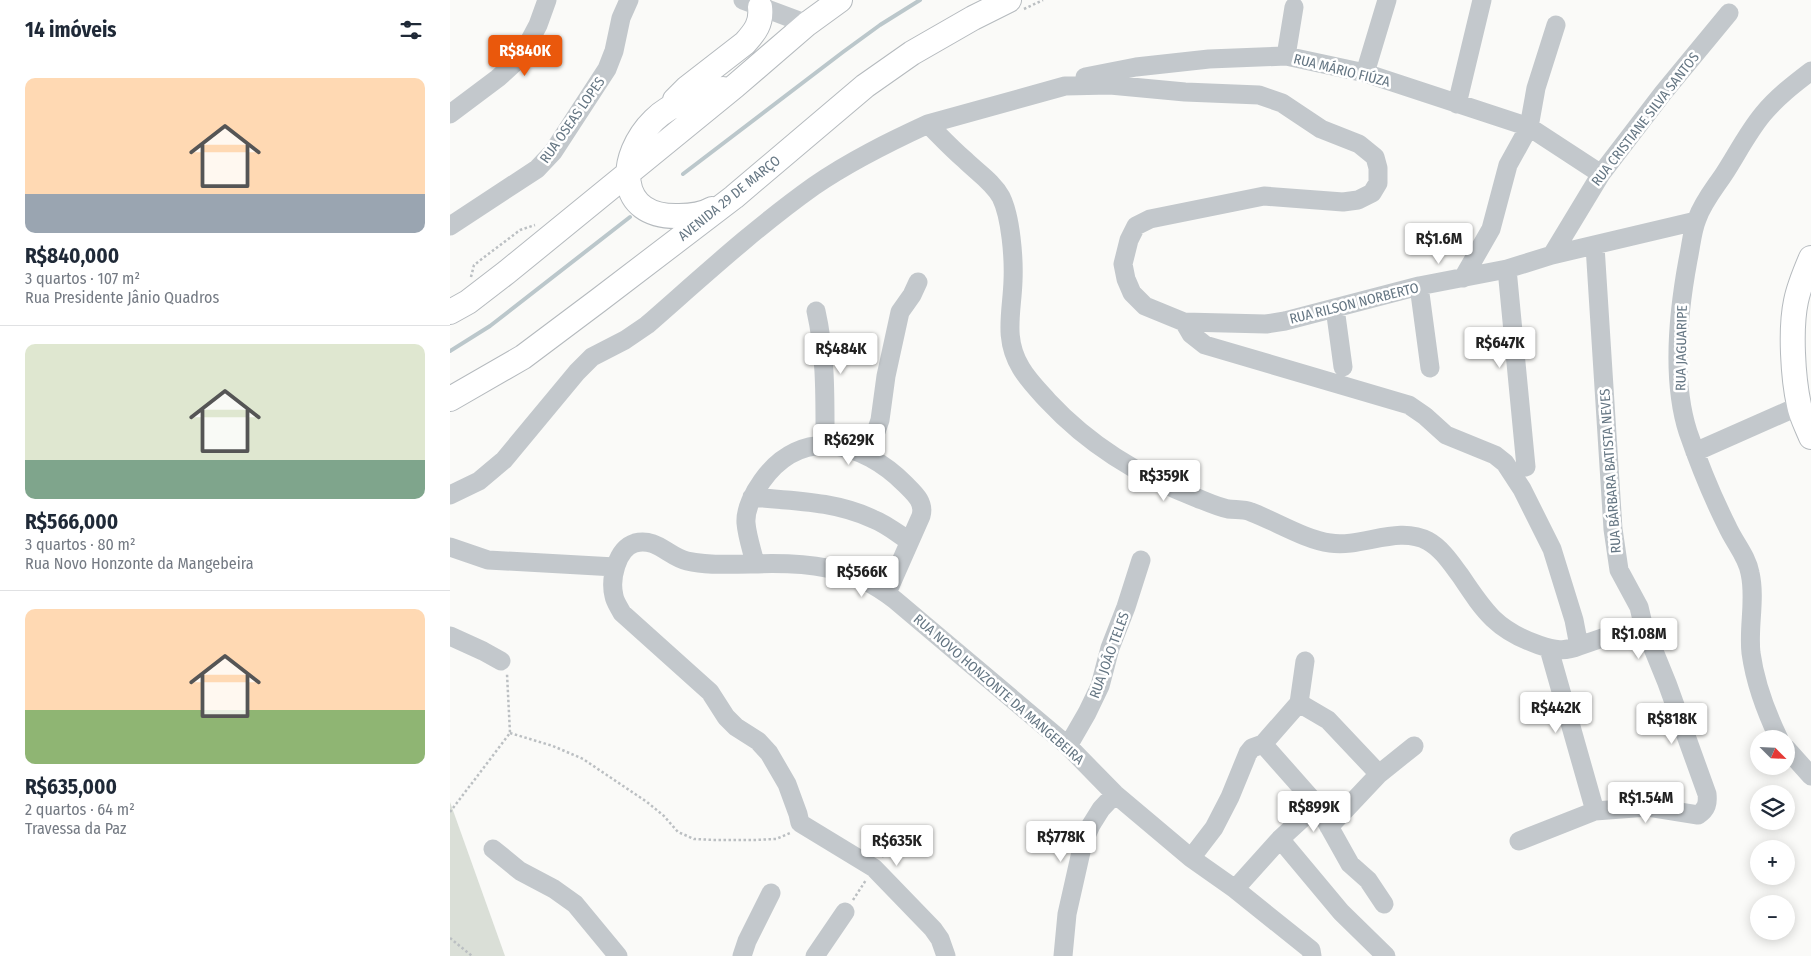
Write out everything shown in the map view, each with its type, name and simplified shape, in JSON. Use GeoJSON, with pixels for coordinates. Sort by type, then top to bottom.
{"type":"FeatureCollection","features":[{"type":"Feature","properties":{"kind":"main road"},"geometry":{"type":"LineString","coordinates":[[450,312],[468,302],[507,272],[807,24],[840,0]]}},
{"type":"Feature","properties":{"kind":"main road","name":"AVENIDA 29 DE MARÇO"},"geometry":{"type":"LineString","coordinates":[[450,399],[523,357],[599,300],[734,197],[865,86],[912,53],[1009,0]]}},
{"type":"Feature","properties":{"kind":"main road"},"geometry":{"type":"LineString","coordinates":[[734,197],[707,212],[692,216],[670,216],[652,212],[638,202],[630,192],[627,174],[633,151],[654,119],[669,108],[687,88],[745,43],[752,35],[759,24],[761,16],[752,4]]}},
{"type":"Feature","properties":{"kind":"main road"},"geometry":{"type":"LineString","coordinates":[[669,108],[700,95],[734,86]]}},
{"type":"Feature","properties":{"kind":"main road"},"geometry":{"type":"LineString","coordinates":[[1811,258],[1803,275],[1796,302],[1794,332],[1795,371],[1799,406],[1811,437]]}},
{"type":"Feature","properties":{"kind":"street"},"geometry":{"type":"LineString","coordinates":[[450,114],[498,78],[521,57],[538,25],[547,0]]}},
{"type":"Feature","properties":{"kind":"street","name":"RUA OSEAS LOPES"},"geometry":{"type":"LineString","coordinates":[[450,226],[536,169],[553,152],[607,69],[629,0]]}},
{"type":"Feature","properties":{"kind":"street"},"geometry":{"type":"LineString","coordinates":[[1365,73],[1387,0]]}},
{"type":"Feature","properties":{"kind":"street"},"geometry":{"type":"LineString","coordinates":[[1457,104],[1482,0]]}},
{"type":"Feature","properties":{"kind":"street"},"geometry":{"type":"LineString","coordinates":[[752,4],[807,24]]}},
{"type":"Feature","properties":{"kind":"street"},"geometry":{"type":"LineString","coordinates":[[1286,56],[1294,7]]}},
{"type":"Feature","properties":{"kind":"street","name":"RUA CRISTIANE SILVA SANTOS"},"geometry":{"type":"LineString","coordinates":[[1552,255],[1601,174],[1728,13]]}},
{"type":"Feature","properties":{"kind":"street"},"geometry":{"type":"LineString","coordinates":[[1463,278],[1491,229],[1508,165],[1529,127],[1536,88],[1556,26]]}},
{"type":"Feature","properties":{"kind":"street","name":"RUA MÁRIO FIÚZA"},"geometry":{"type":"LineString","coordinates":[[1065,86],[1089,75],[1136,67],[1209,59],[1286,56],[1365,73],[1529,127],[1601,174]]}},
{"type":"Feature","properties":{"kind":"street","name":"RUA JAGUARIPE"},"geometry":{"type":"LineString","coordinates":[[1776,730],[1759,685],[1751,652],[1752,586],[1747,561],[1727,527],[1695,452],[1680,401],[1678,375],[1684,284],[1696,221],[1705,202],[1763,115],[1783,92],[1811,71]]}},
{"type":"Feature","properties":{"kind":"street"},"geometry":{"type":"LineString","coordinates":[[450,495],[479,481],[504,460],[577,372],[592,357],[625,340],[647,324],[771,218],[816,185],[873,150],[928,124],[1065,86],[1110,85],[1185,92],[1258,95],[1282,103],[1321,129],[1359,144],[1375,157],[1379,172],[1378,183],[1372,193],[1358,200],[1343,202],[1264,196],[1150,219],[1136,226],[1129,240],[1124,264],[1126,279],[1132,294],[1145,306],[1184,322],[1191,334],[1205,345],[1409,405],[1425,416],[1446,435],[1495,455],[1505,463],[1522,489],[1552,549],[1574,620],[1579,646]]}},
{"type":"Feature","properties":{"kind":"street"},"geometry":{"type":"LineString","coordinates":[[928,124],[962,158],[994,186],[1005,207],[1012,254],[1013,282],[1008,325],[1015,356],[1021,369],[1067,422],[1102,450],[1125,465],[1195,498],[1225,508],[1248,510],[1316,540],[1347,544],[1400,535],[1415,536],[1427,540],[1450,562],[1480,606],[1498,625],[1525,640],[1549,649],[1570,650],[1627,628],[1643,624]]}},
{"type":"Feature","properties":{"kind":"street","name":"RUA RILSON NORBERTO"},"geometry":{"type":"LineString","coordinates":[[1184,322],[1266,324],[1303,317],[1419,286],[1507,268],[1552,255],[1696,221]]}},
{"type":"Feature","properties":{"kind":"street","name":"RUA BÁRBARA BATISTA NEVES"},"geometry":{"type":"LineString","coordinates":[[1594,246],[1613,529],[1618,570],[1639,607],[1643,624],[1681,720],[1707,794],[1708,802],[1706,808],[1698,815],[1648,807],[1595,810]]}},
{"type":"Feature","properties":{"kind":"street"},"geometry":{"type":"LineString","coordinates":[[1507,268],[1526,467]]}},
{"type":"Feature","properties":{"kind":"street"},"geometry":{"type":"LineString","coordinates":[[868,455],[880,420],[886,376],[900,312],[912,295],[918,282]]}},
{"type":"Feature","properties":{"kind":"street"},"geometry":{"type":"LineString","coordinates":[[1419,286],[1430,368]]}},
{"type":"Feature","properties":{"kind":"street"},"geometry":{"type":"LineString","coordinates":[[1335,308],[1342,368]]}},
{"type":"Feature","properties":{"kind":"street"},"geometry":{"type":"LineString","coordinates":[[816,310],[824,367],[825,444]]}},
{"type":"Feature","properties":{"kind":"street"},"geometry":{"type":"LineString","coordinates":[[1695,452],[1799,406]]}},
{"type":"Feature","properties":{"kind":"street"},"geometry":{"type":"LineString","coordinates":[[756,564],[746,522],[747,512],[752,498],[765,477],[792,453],[806,447],[825,444],[846,447],[868,455],[884,465],[919,498],[922,511],[887,593]]}},
{"type":"Feature","properties":{"kind":"street"},"geometry":{"type":"LineString","coordinates":[[752,498],[824,504],[845,508],[873,518],[909,541]]}},
{"type":"Feature","properties":{"kind":"street","name":"RUA NOVO HONZONTE DA MANGEBEIRA"},"geometry":{"type":"LineString","coordinates":[[800,823],[787,784],[769,753],[758,741],[736,727],[726,717],[710,692],[622,613],[614,598],[612,586],[615,568],[624,551],[633,544],[643,542],[654,544],[664,548],[680,559],[722,565],[818,565],[834,568],[869,582],[887,593],[1068,746],[1115,794],[1191,858],[1235,889],[1310,950],[1312,956]]}},
{"type":"Feature","properties":{"kind":"street"},"geometry":{"type":"LineString","coordinates":[[450,547],[488,560],[615,568]]}},
{"type":"Feature","properties":{"kind":"street","name":"RUA JOÃO TELES"},"geometry":{"type":"LineString","coordinates":[[1068,746],[1087,714],[1100,686],[1110,648],[1141,560]]}},
{"type":"Feature","properties":{"kind":"street"},"geometry":{"type":"LineString","coordinates":[[450,636],[501,661]]}},
{"type":"Feature","properties":{"kind":"street"},"geometry":{"type":"LineString","coordinates":[[1519,841],[1595,810],[1549,649]]}},
{"type":"Feature","properties":{"kind":"street"},"geometry":{"type":"LineString","coordinates":[[1191,858],[1214,828],[1230,797],[1248,753],[1252,748],[1263,744],[1299,704],[1305,661]]}},
{"type":"Feature","properties":{"kind":"street"},"geometry":{"type":"LineString","coordinates":[[1299,704],[1328,720],[1379,774]]}},
{"type":"Feature","properties":{"kind":"street"},"geometry":{"type":"LineString","coordinates":[[1263,744],[1317,805],[1350,864],[1368,880],[1384,904]]}},
{"type":"Feature","properties":{"kind":"street"},"geometry":{"type":"LineString","coordinates":[[1329,827],[1379,774],[1414,746]]}},
{"type":"Feature","properties":{"kind":"street"},"geometry":{"type":"LineString","coordinates":[[1795,758],[1811,776]]}},
{"type":"Feature","properties":{"kind":"street"},"geometry":{"type":"LineString","coordinates":[[1063,956],[1067,914],[1083,844],[1096,817],[1115,794]]}},
{"type":"Feature","properties":{"kind":"street"},"geometry":{"type":"LineString","coordinates":[[1235,889],[1280,839],[1317,805]]}},
{"type":"Feature","properties":{"kind":"street"},"geometry":{"type":"LineString","coordinates":[[800,823],[874,868],[933,929],[940,939],[946,956]]}},
{"type":"Feature","properties":{"kind":"street"},"geometry":{"type":"LineString","coordinates":[[1280,839],[1341,912],[1386,956]]}},
{"type":"Feature","properties":{"kind":"street"},"geometry":{"type":"LineString","coordinates":[[493,849],[520,871],[554,888],[575,904],[618,956]]}},
{"type":"Feature","properties":{"kind":"street"},"geometry":{"type":"LineString","coordinates":[[742,956],[747,941],[771,893]]}},
{"type":"Feature","properties":{"kind":"street"},"geometry":{"type":"LineString","coordinates":[[815,956],[846,912]]}},
{"type":"Feature","properties":{"kind":"path"},"geometry":{"type":"LineString","coordinates":[[450,812],[510,733],[506,671],[501,661]]}},
{"type":"Feature","properties":{"kind":"path"},"geometry":{"type":"LineString","coordinates":[[510,733],[553,746],[583,759],[648,802],[678,832],[694,839],[776,839],[795,830],[800,823]]}},
{"type":"Feature","properties":{"kind":"path"},"geometry":{"type":"LineString","coordinates":[[450,938],[472,956]]}},
{"type":"Feature","properties":{"kind":"shaded area"},"geometry":{"type":"Polygon","coordinates":[[[450,802],[505,956],[450,956],[450,802]]]}},
{"type":"Feature","properties":{"kind":"waterway"},"geometry":{"type":"LineString","coordinates":[[683,174],[843,52],[880,25],[920,0]]}},
{"type":"Feature","properties":{"kind":"waterway"},"geometry":{"type":"LineString","coordinates":[[450,351],[490,326],[630,217]]}}]}
